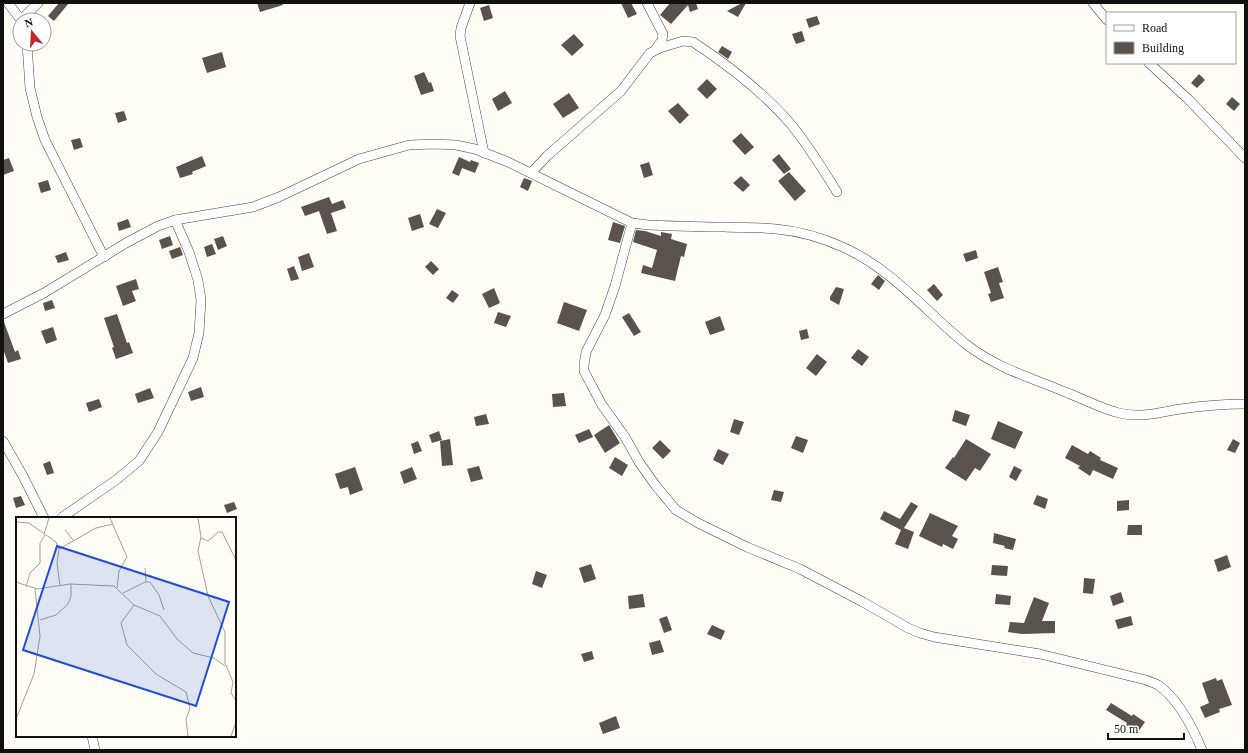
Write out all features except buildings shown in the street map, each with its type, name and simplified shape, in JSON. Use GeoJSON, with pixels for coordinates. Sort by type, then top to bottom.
{"type":"FeatureCollection","features":[{"type":"Feature","properties":{"kind":"street"},"geometry":{"type":"LineString","coordinates":[[8,3],[15,12]]}},
{"type":"Feature","properties":{"kind":"street"},"geometry":{"type":"LineString","coordinates":[[29,12],[38,3]]}},
{"type":"Feature","properties":{"kind":"street"},"geometry":{"type":"LineString","coordinates":[[470,3],[461,28],[460,36],[484,153]]}},
{"type":"Feature","properties":{"kind":"street"},"geometry":{"type":"LineString","coordinates":[[531,173],[547,156],[621,91],[662,40],[663,34],[646,3]]}},
{"type":"Feature","properties":{"kind":"street"},"geometry":{"type":"LineString","coordinates":[[1092,3],[1106,19]]}},
{"type":"Feature","properties":{"kind":"street"},"geometry":{"type":"LineString","coordinates":[[654,51],[683,41],[693,42],[733,70],[758,91],[789,122],[803,140],[837,192]]}},
{"type":"Feature","properties":{"kind":"street"},"geometry":{"type":"LineString","coordinates":[[28,52],[30,88],[37,117],[45,140],[104,257]]}},
{"type":"Feature","properties":{"kind":"street"},"geometry":{"type":"LineString","coordinates":[[1150,64],[1188,99],[1245,158]]}},
{"type":"Feature","properties":{"kind":"street"},"geometry":{"type":"LineString","coordinates":[[3,314],[44,293],[126,243],[158,226],[175,220],[253,207],[286,194],[359,159],[409,145],[456,145],[475,149],[531,173],[632,223],[649,225],[775,229],[806,234],[826,240],[860,255],[873,263],[895,280],[946,327],[981,355],[1003,368],[1094,405],[1119,413],[1139,416],[1200,406],[1245,404]]}},
{"type":"Feature","properties":{"kind":"street"},"geometry":{"type":"LineString","coordinates":[[62,517],[116,480],[139,461],[158,432],[193,358],[199,333],[201,300],[198,280],[189,252],[175,220]]}},
{"type":"Feature","properties":{"kind":"street"},"geometry":{"type":"LineString","coordinates":[[632,223],[615,286],[605,314],[586,352],[584,359],[584,371],[602,405],[625,437],[639,462],[659,490],[676,510],[712,530],[800,569],[920,633],[934,637],[1040,654],[1146,680],[1157,685],[1170,696],[1188,722],[1202,750]]}},
{"type":"Feature","properties":{"kind":"street"},"geometry":{"type":"LineString","coordinates":[[3,441],[44,517]]}},
{"type":"Feature","properties":{"kind":"street"},"geometry":{"type":"LineString","coordinates":[[92,737],[95,750]]}}]}
